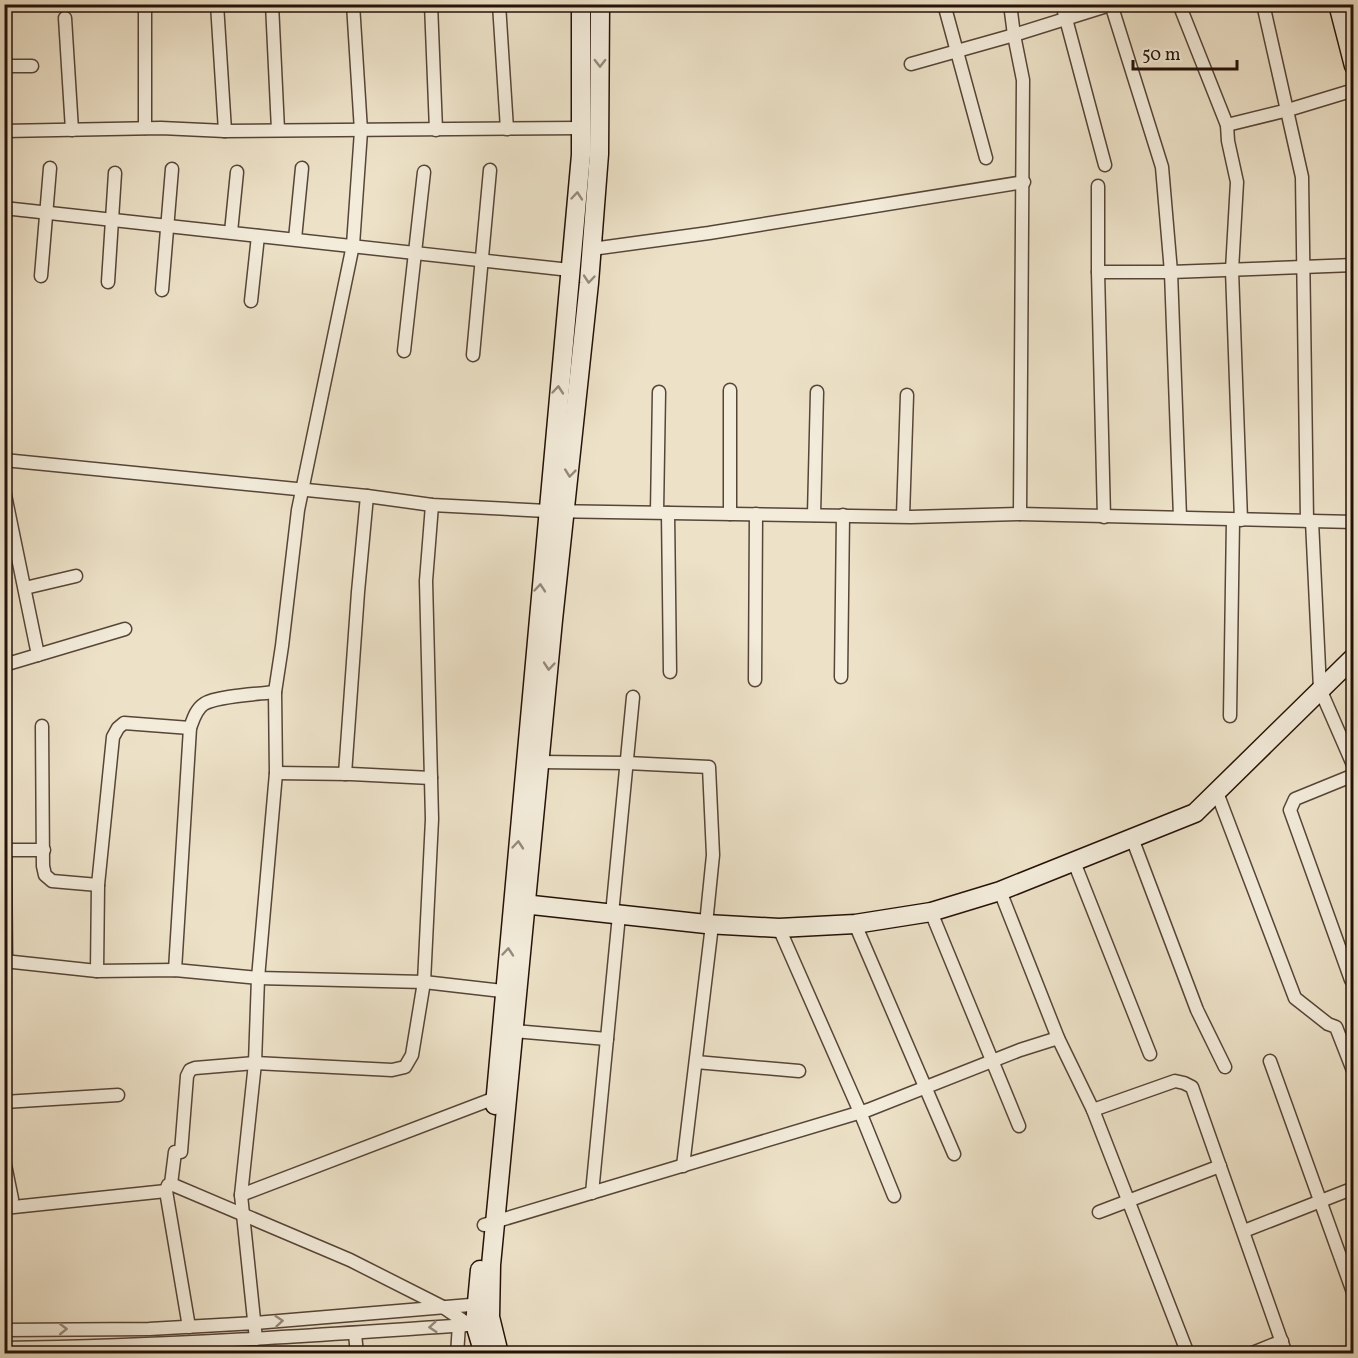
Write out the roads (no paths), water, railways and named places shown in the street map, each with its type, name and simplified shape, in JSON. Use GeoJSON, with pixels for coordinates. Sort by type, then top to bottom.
{"type":"FeatureCollection","features":[{"type":"Feature","properties":{"kind":"street"},"geometry":{"type":"LineString","coordinates":[[145,4],[146,128]]}},
{"type":"Feature","properties":{"kind":"street"},"geometry":{"type":"LineString","coordinates":[[217,4],[225,131]]}},
{"type":"Feature","properties":{"kind":"street"},"geometry":{"type":"LineString","coordinates":[[272,4],[278,130]]}},
{"type":"Feature","properties":{"kind":"street"},"geometry":{"type":"LineString","coordinates":[[256,1339],[242,1195],[255,1063],[258,978],[276,773],[275,692],[298,510],[353,245],[361,131],[353,4]]}},
{"type":"Feature","properties":{"kind":"street"},"geometry":{"type":"LineString","coordinates":[[431,4],[436,130]]}},
{"type":"Feature","properties":{"kind":"street"},"geometry":{"type":"LineString","coordinates":[[499,4],[507,129]]}},
{"type":"Feature","properties":{"kind":"street"},"geometry":{"type":"LineString","coordinates":[[457,1353],[484,1304],[495,1098],[511,992],[547,511],[581,155],[581,4]]}},
{"type":"Feature","properties":{"kind":"street"},"geometry":{"type":"LineString","coordinates":[[519,904],[540,762],[592,249],[599,154],[600,4]]}},
{"type":"Feature","properties":{"kind":"street"},"geometry":{"type":"LineString","coordinates":[[944,4],[986,158]]}},
{"type":"Feature","properties":{"kind":"street"},"geometry":{"type":"LineString","coordinates":[[1010,4],[1023,80],[1020,514]]}},
{"type":"Feature","properties":{"kind":"street"},"geometry":{"type":"LineString","coordinates":[[1062,4],[1105,165]]}},
{"type":"Feature","properties":{"kind":"street"},"geometry":{"type":"LineString","coordinates":[[1179,4],[1227,125],[1237,182],[1232,270],[1237,520],[1230,716]]}},
{"type":"Feature","properties":{"kind":"street"},"geometry":{"type":"LineString","coordinates":[[1263,4],[1302,177],[1310,521],[1320,689],[1353,767]]}},
{"type":"Feature","properties":{"kind":"street"},"geometry":{"type":"LineString","coordinates":[[1338,4],[1353,66]]}},
{"type":"Feature","properties":{"kind":"street"},"geometry":{"type":"LineString","coordinates":[[911,64],[1111,5],[1162,167],[1171,272],[1180,517]]}},
{"type":"Feature","properties":{"kind":"street"},"geometry":{"type":"LineString","coordinates":[[65,18],[72,130]]}},
{"type":"Feature","properties":{"kind":"street"},"geometry":{"type":"LineString","coordinates":[[4,66],[32,66]]}},
{"type":"Feature","properties":{"kind":"street"},"geometry":{"type":"LineString","coordinates":[[1227,125],[1288,110],[1353,90]]}},
{"type":"Feature","properties":{"kind":"street"},"geometry":{"type":"LineString","coordinates":[[4,131],[146,128],[225,131],[361,131],[581,128]]}},
{"type":"Feature","properties":{"kind":"street"},"geometry":{"type":"LineString","coordinates":[[41,276],[50,168]]}},
{"type":"Feature","properties":{"kind":"street"},"geometry":{"type":"LineString","coordinates":[[295,239],[302,168]]}},
{"type":"Feature","properties":{"kind":"street"},"geometry":{"type":"LineString","coordinates":[[162,290],[172,169]]}},
{"type":"Feature","properties":{"kind":"street"},"geometry":{"type":"LineString","coordinates":[[473,355],[490,170]]}},
{"type":"Feature","properties":{"kind":"street"},"geometry":{"type":"LineString","coordinates":[[231,232],[237,172]]}},
{"type":"Feature","properties":{"kind":"street"},"geometry":{"type":"LineString","coordinates":[[404,351],[424,172]]}},
{"type":"Feature","properties":{"kind":"street"},"geometry":{"type":"LineString","coordinates":[[108,282],[116,173]]}},
{"type":"Feature","properties":{"kind":"street"},"geometry":{"type":"LineString","coordinates":[[592,249],[709,233],[1024,182]]}},
{"type":"Feature","properties":{"kind":"street"},"geometry":{"type":"LineString","coordinates":[[1098,186],[1104,517]]}},
{"type":"Feature","properties":{"kind":"street"},"geometry":{"type":"LineString","coordinates":[[4,208],[570,270]]}},
{"type":"Feature","properties":{"kind":"street"},"geometry":{"type":"LineString","coordinates":[[251,301],[258,236]]}},
{"type":"Feature","properties":{"kind":"street"},"geometry":{"type":"LineString","coordinates":[[1098,272],[1171,272],[1353,265]]}},
{"type":"Feature","properties":{"kind":"street"},"geometry":{"type":"LineString","coordinates":[[730,390],[730,514]]}},
{"type":"Feature","properties":{"kind":"street"},"geometry":{"type":"LineString","coordinates":[[659,392],[670,672]]}},
{"type":"Feature","properties":{"kind":"street"},"geometry":{"type":"LineString","coordinates":[[814,515],[817,392]]}},
{"type":"Feature","properties":{"kind":"street"},"geometry":{"type":"LineString","coordinates":[[903,516],[907,395]]}},
{"type":"Feature","properties":{"kind":"street"},"geometry":{"type":"LineString","coordinates":[[4,460],[367,496],[432,505],[547,511],[903,516],[1020,514],[1353,522]]}},
{"type":"Feature","properties":{"kind":"street"},"geometry":{"type":"LineString","coordinates":[[4,490],[38,655]]}},
{"type":"Feature","properties":{"kind":"street"},"geometry":{"type":"LineString","coordinates":[[345,774],[367,496]]}},
{"type":"Feature","properties":{"kind":"street"},"geometry":{"type":"LineString","coordinates":[[189,1327],[168,1188],[178,1152],[187,1076],[190,1070],[199,1067],[255,1063],[392,1070],[405,1067],[412,1055],[424,982],[432,819],[426,581],[432,505]]}},
{"type":"Feature","properties":{"kind":"street"},"geometry":{"type":"LineString","coordinates":[[755,680],[756,514]]}},
{"type":"Feature","properties":{"kind":"street"},"geometry":{"type":"LineString","coordinates":[[842,676],[843,515]]}},
{"type":"Feature","properties":{"kind":"street"},"geometry":{"type":"LineString","coordinates":[[25,588],[76,576]]}},
{"type":"Feature","properties":{"kind":"street"},"geometry":{"type":"LineString","coordinates":[[4,665],[125,629]]}},
{"type":"Feature","properties":{"kind":"street"},"geometry":{"type":"LineString","coordinates":[[519,904],[709,924],[779,928],[855,924],[931,912],[1000,891],[1195,813],[1353,657]]}},
{"type":"Feature","properties":{"kind":"street"},"geometry":{"type":"LineString","coordinates":[[175,970],[190,728],[203,704],[221,699],[275,692]]}},
{"type":"Feature","properties":{"kind":"street"},"geometry":{"type":"LineString","coordinates":[[592,1193],[607,1039],[633,697]]}},
{"type":"Feature","properties":{"kind":"street"},"geometry":{"type":"LineString","coordinates":[[98,971],[99,885],[113,736],[124,723],[190,728]]}},
{"type":"Feature","properties":{"kind":"street"},"geometry":{"type":"LineString","coordinates":[[42,726],[43,866],[45,875],[52,881],[99,885]]}},
{"type":"Feature","properties":{"kind":"street"},"geometry":{"type":"LineString","coordinates":[[540,762],[709,767],[713,855],[709,924],[696,1062],[683,1166]]}},
{"type":"Feature","properties":{"kind":"street"},"geometry":{"type":"LineString","coordinates":[[276,773],[431,778]]}},
{"type":"Feature","properties":{"kind":"street"},"geometry":{"type":"LineString","coordinates":[[1351,981],[1290,810],[1295,799],[1353,776]]}},
{"type":"Feature","properties":{"kind":"street"},"geometry":{"type":"LineString","coordinates":[[1216,790],[1294,998],[1328,1024],[1336,1027],[1353,1073]]}},
{"type":"Feature","properties":{"kind":"street"},"geometry":{"type":"LineString","coordinates":[[1132,838],[1197,1010],[1225,1067]]}},
{"type":"Feature","properties":{"kind":"street"},"geometry":{"type":"LineString","coordinates":[[44,850],[5,850],[5,961],[98,971],[175,970],[258,978],[424,982],[511,992]]}},
{"type":"Feature","properties":{"kind":"street"},"geometry":{"type":"LineString","coordinates":[[1074,862],[1150,1054]]}},
{"type":"Feature","properties":{"kind":"street"},"geometry":{"type":"LineString","coordinates":[[1000,891],[1058,1038],[1093,1110],[1188,1353]]}},
{"type":"Feature","properties":{"kind":"street"},"geometry":{"type":"LineString","coordinates":[[931,912],[1019,1126]]}},
{"type":"Feature","properties":{"kind":"street"},"geometry":{"type":"LineString","coordinates":[[855,924],[954,1154]]}},
{"type":"Feature","properties":{"kind":"street"},"geometry":{"type":"LineString","coordinates":[[779,928],[860,1112],[894,1196]]}},
{"type":"Feature","properties":{"kind":"street"},"geometry":{"type":"LineString","coordinates":[[490,1224],[514,1031],[511,992]]}},
{"type":"Feature","properties":{"kind":"street"},"geometry":{"type":"LineString","coordinates":[[514,1031],[607,1039]]}},
{"type":"Feature","properties":{"kind":"street"},"geometry":{"type":"LineString","coordinates":[[490,1224],[860,1112],[1058,1038]]}},
{"type":"Feature","properties":{"kind":"street"},"geometry":{"type":"LineString","coordinates":[[1270,1060],[1353,1295]]}},
{"type":"Feature","properties":{"kind":"street"},"geometry":{"type":"LineString","coordinates":[[696,1062],[799,1071]]}},
{"type":"Feature","properties":{"kind":"street"},"geometry":{"type":"LineString","coordinates":[[1093,1110],[1162,1084],[1175,1081],[1191,1087],[1286,1353]]}},
{"type":"Feature","properties":{"kind":"street"},"geometry":{"type":"LineString","coordinates":[[4,1101],[118,1095]]}},
{"type":"Feature","properties":{"kind":"street"},"geometry":{"type":"LineString","coordinates":[[242,1195],[495,1098]]}},
{"type":"Feature","properties":{"kind":"street"},"geometry":{"type":"LineString","coordinates":[[4,1160],[8,1203],[168,1188],[174,1184],[350,1260],[443,1307],[473,1324],[499,1353]]}},
{"type":"Feature","properties":{"kind":"street"},"geometry":{"type":"LineString","coordinates":[[1099,1212],[1220,1166]]}},
{"type":"Feature","properties":{"kind":"street"},"geometry":{"type":"LineString","coordinates":[[1244,1231],[1353,1188]]}},
{"type":"Feature","properties":{"kind":"street"},"geometry":{"type":"LineString","coordinates":[[4,1330],[189,1327],[484,1304]]}},
{"type":"Feature","properties":{"kind":"street"},"geometry":{"type":"LineString","coordinates":[[237,1324],[238,1353]]}},
{"type":"Feature","properties":{"kind":"street"},"geometry":{"type":"LineString","coordinates":[[4,1348],[106,1350],[473,1324]]}},
{"type":"Feature","properties":{"kind":"street"},"geometry":{"type":"LineString","coordinates":[[473,1324],[484,1353]]}},
{"type":"Feature","properties":{"kind":"street"},"geometry":{"type":"LineString","coordinates":[[105,1328],[106,1350]]}},
{"type":"Feature","properties":{"kind":"street"},"geometry":{"type":"LineString","coordinates":[[355,1334],[357,1353]]}},
{"type":"Feature","properties":{"kind":"street"},"geometry":{"type":"LineString","coordinates":[[1250,1353],[1282,1341]]}}]}
